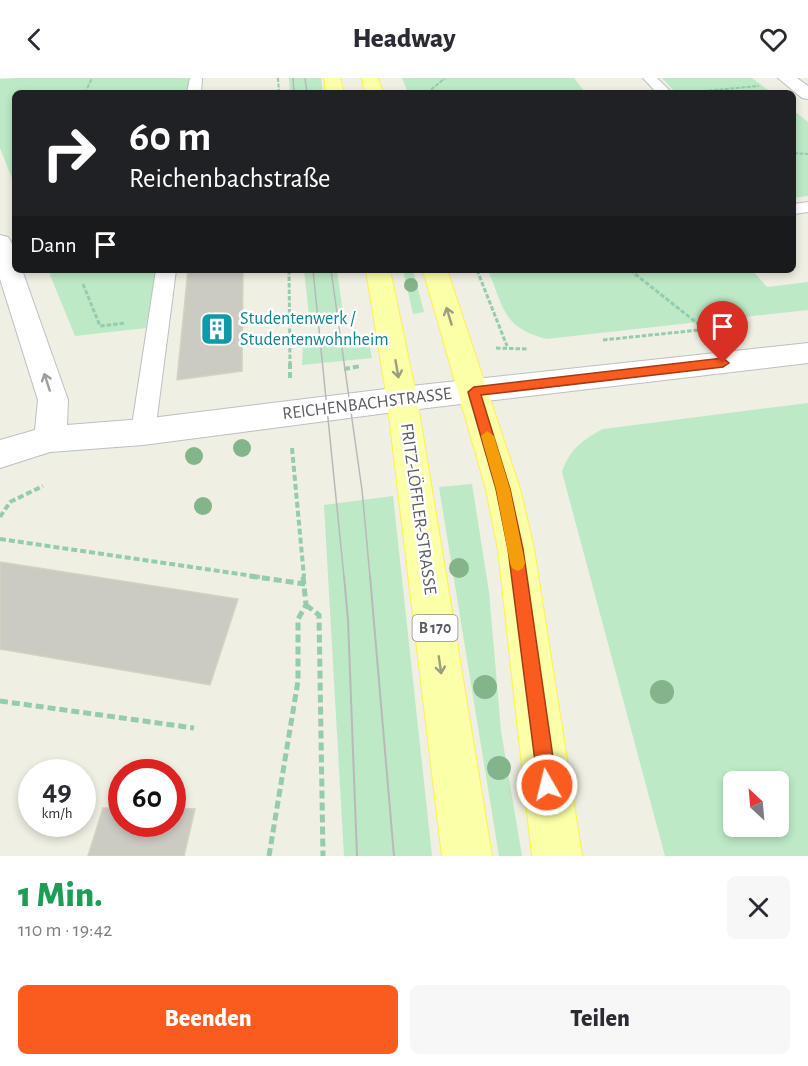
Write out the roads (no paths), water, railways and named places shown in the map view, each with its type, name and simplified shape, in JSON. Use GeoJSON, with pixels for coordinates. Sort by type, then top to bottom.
{"type":"FeatureCollection","features":[{"type":"Feature","properties":{"kind":"main road","name":"FRITZ-LÖFFLER-STRASSE"},"geometry":{"type":"LineString","coordinates":[[379,273],[402,399],[467,856]]}},
{"type":"Feature","properties":{"kind":"main road"},"geometry":{"type":"LineString","coordinates":[[436,273],[503,489],[516,549],[557,856]]}},
{"type":"Feature","properties":{"kind":"street"},"geometry":{"type":"LineString","coordinates":[[786,78],[808,94]]}},
{"type":"Feature","properties":{"kind":"street"},"geometry":{"type":"LineString","coordinates":[[0,242],[53,400],[50,440]]}},
{"type":"Feature","properties":{"kind":"street","name":"REICHENBACHSTRASSE"},"geometry":{"type":"LineString","coordinates":[[0,454],[50,440],[143,432],[402,399],[808,353]]}},
{"type":"Feature","properties":{"kind":"lane"},"geometry":{"type":"LineString","coordinates":[[650,78],[662,90]]}},
{"type":"Feature","properties":{"kind":"lane"},"geometry":{"type":"LineString","coordinates":[[143,432],[166,273]]}},
{"type":"Feature","properties":{"kind":"tram line"},"geometry":{"type":"LineString","coordinates":[[293,78],[294,90]]}},
{"type":"Feature","properties":{"kind":"tram line"},"geometry":{"type":"LineString","coordinates":[[305,78],[307,90]]}},
{"type":"Feature","properties":{"kind":"tram line"},"geometry":{"type":"LineString","coordinates":[[313,273],[344,577]]}},
{"type":"Feature","properties":{"kind":"tram line"},"geometry":{"type":"LineString","coordinates":[[331,273],[362,490],[370,577]]}},
{"type":"Feature","properties":{"kind":"tram line"},"geometry":{"type":"LineString","coordinates":[[344,576],[348,620],[357,856]]}},
{"type":"Feature","properties":{"kind":"tram line"},"geometry":{"type":"LineString","coordinates":[[370,576],[394,856]]}},
{"type":"Feature","properties":{"kind":"place","name":"Studentenwerk / Studentenwohnheim"},"geometry":{"type":"Point","coordinates":[217,329]}}]}
